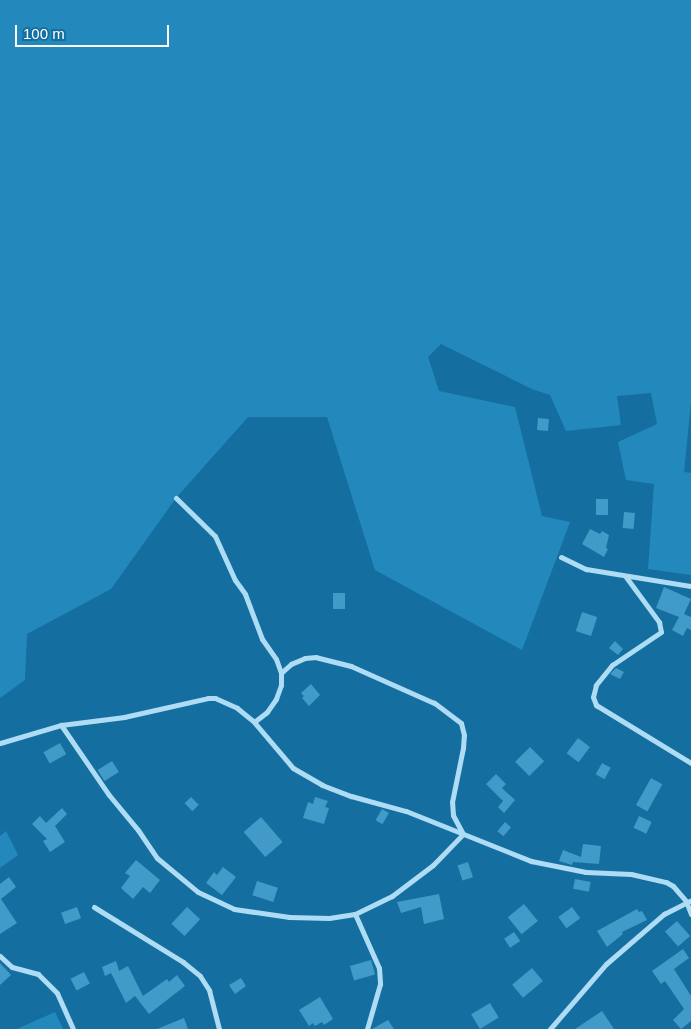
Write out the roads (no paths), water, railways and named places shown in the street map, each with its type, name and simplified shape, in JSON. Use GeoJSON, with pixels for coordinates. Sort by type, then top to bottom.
{"type":"FeatureCollection","features":[{"type":"Feature","properties":{"kind":"street"},"geometry":{"type":"LineString","coordinates":[[176,498],[215,536],[235,580],[245,594],[262,639],[276,659],[281,673],[281,686],[276,700],[267,712],[254,722]]}},
{"type":"Feature","properties":{"kind":"street"},"geometry":{"type":"LineString","coordinates":[[561,557],[586,569],[626,577],[691,586]]}},
{"type":"Feature","properties":{"kind":"street"},"geometry":{"type":"LineString","coordinates":[[626,577],[659,622],[661,632],[612,665],[596,685],[593,696],[596,705],[691,763]]}},
{"type":"Feature","properties":{"kind":"street"},"geometry":{"type":"LineString","coordinates":[[281,673],[291,664],[305,658],[316,657],[351,666],[434,704],[461,723],[464,734],[463,748],[452,802],[453,815],[463,834]]}},
{"type":"Feature","properties":{"kind":"street"},"geometry":{"type":"LineString","coordinates":[[0,743],[61,725],[124,717],[215,698],[237,708],[254,722],[293,768],[322,785],[351,796],[406,811],[531,862],[586,872],[631,874],[666,882],[688,900],[691,914]]}},
{"type":"Feature","properties":{"kind":"street"},"geometry":{"type":"LineString","coordinates":[[61,725],[109,795],[158,858],[198,892],[234,909],[288,917],[329,918],[355,914],[392,896],[433,865],[463,834]]}},
{"type":"Feature","properties":{"kind":"street"},"geometry":{"type":"LineString","coordinates":[[550,1029],[606,964],[664,914],[688,900]]}},
{"type":"Feature","properties":{"kind":"street"},"geometry":{"type":"LineString","coordinates":[[94,907],[184,962],[200,976],[209,990],[219,1029]]}},
{"type":"Feature","properties":{"kind":"street"},"geometry":{"type":"LineString","coordinates":[[355,914],[379,968],[380,984],[367,1029]]}},
{"type":"Feature","properties":{"kind":"street"},"geometry":{"type":"LineString","coordinates":[[0,956],[12,967],[38,974],[57,994],[73,1029]]}}]}
